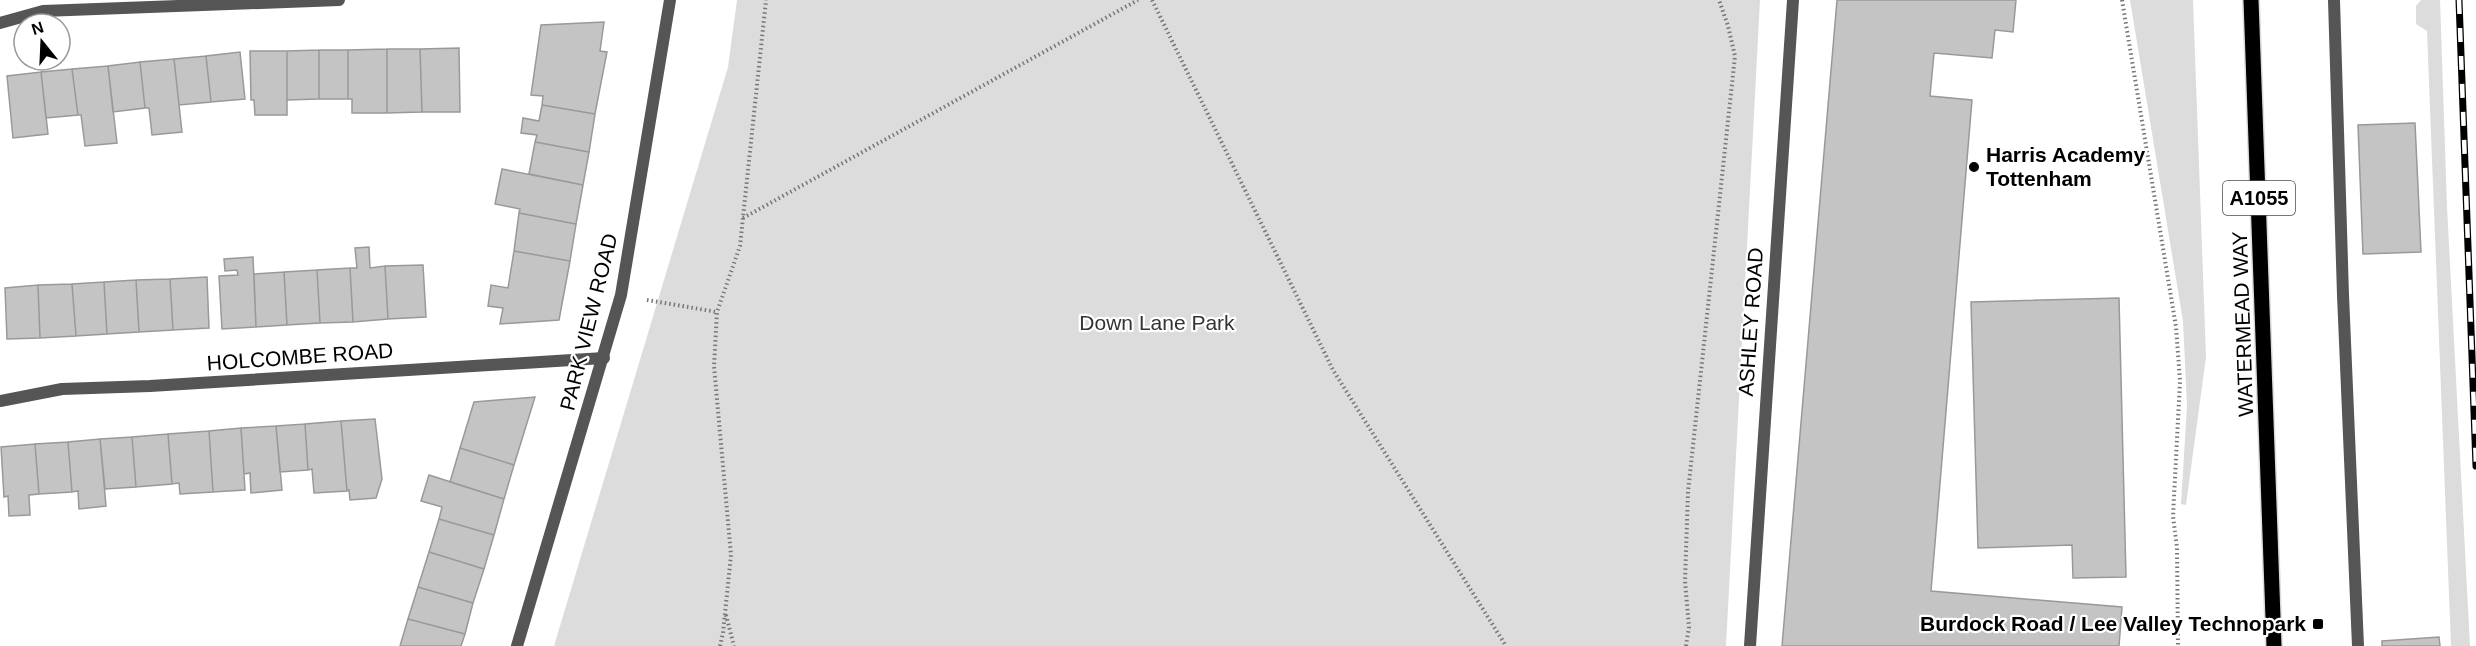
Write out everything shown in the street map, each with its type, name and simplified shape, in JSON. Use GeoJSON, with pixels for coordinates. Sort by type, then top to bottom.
{"type":"FeatureCollection","features":[{"type":"Feature","properties":{"kind":"main road","name":"WATERMEAD WAY"},"geometry":{"type":"LineString","coordinates":[[2251,0],[2274,646]]}},
{"type":"Feature","properties":{"kind":"street"},"geometry":{"type":"LineString","coordinates":[[0,23],[43,11],[339,0]]}},
{"type":"Feature","properties":{"kind":"street","name":"PARK VIEW ROAD"},"geometry":{"type":"LineString","coordinates":[[517,646],[621,295],[670,0]]}},
{"type":"Feature","properties":{"kind":"street","name":"ASHLEY ROAD"},"geometry":{"type":"LineString","coordinates":[[1750,646],[1793,0]]}},
{"type":"Feature","properties":{"kind":"street"},"geometry":{"type":"LineString","coordinates":[[2334,0],[2342,273],[2358,646]]}},
{"type":"Feature","properties":{"kind":"street","name":"HOLCOMBE ROAD"},"geometry":{"type":"LineString","coordinates":[[0,401],[62,388],[150,386],[604,357]]}},
{"type":"Feature","properties":{"kind":"path"},"geometry":{"type":"LineString","coordinates":[[720,646],[730,555],[714,366],[717,312],[740,246],[766,0]]}},
{"type":"Feature","properties":{"kind":"path"},"geometry":{"type":"LineString","coordinates":[[743,218],[1138,0]]}},
{"type":"Feature","properties":{"kind":"path"},"geometry":{"type":"LineString","coordinates":[[1152,0],[1332,370],[1506,646]]}},
{"type":"Feature","properties":{"kind":"path"},"geometry":{"type":"LineString","coordinates":[[1686,646],[1689,627],[1685,581],[1688,492],[1735,56],[1719,0]]}},
{"type":"Feature","properties":{"kind":"path"},"geometry":{"type":"LineString","coordinates":[[2122,0],[2176,327],[2180,381],[2173,516],[2178,548],[2178,646]]}},
{"type":"Feature","properties":{"kind":"path"},"geometry":{"type":"LineString","coordinates":[[621,295],[717,312]]}},
{"type":"Feature","properties":{"kind":"path"},"geometry":{"type":"LineString","coordinates":[[725,612],[734,646]]}},
{"type":"Feature","properties":{"kind":"green space","name":"Down Lane Park"},"geometry":{"type":"Polygon","coordinates":[[[737,0],[1760,0],[1726,646],[554,646],[728,67],[737,0]]]}},
{"type":"Feature","properties":{"kind":"green space"},"geometry":{"type":"Polygon","coordinates":[[[2130,0],[2193,0],[2206,357],[2186,505],[2181,504],[2187,406],[2183,321],[2130,0]]]}},
{"type":"Feature","properties":{"kind":"green space"},"geometry":{"type":"Polygon","coordinates":[[[2421,0],[2440,0],[2447,207],[2470,646],[2451,646],[2427,31],[2416,24],[2416,6],[2421,0]]]}},
{"type":"Feature","properties":{"kind":"building"},"geometry":{"type":"Polygon","coordinates":[[[1837,0],[2016,0],[2013,32],[1995,30],[1992,58],[1934,53],[1930,96],[1972,100],[1931,591],[2122,607],[2119,646],[1782,646],[1837,0]]]}},
{"type":"Feature","properties":{"kind":"building"},"geometry":{"type":"Polygon","coordinates":[[[604,22],[600,51],[607,52],[595,114],[542,105],[543,96],[531,95],[541,25],[604,22]]]}},
{"type":"Feature","properties":{"kind":"building"},"geometry":{"type":"Polygon","coordinates":[[[459,48],[460,112],[422,112],[420,49],[459,48]]]}},
{"type":"Feature","properties":{"kind":"building"},"geometry":{"type":"Polygon","coordinates":[[[387,49],[387,113],[352,113],[352,99],[348,99],[348,50],[387,49]]]}},
{"type":"Feature","properties":{"kind":"building"},"geometry":{"type":"Polygon","coordinates":[[[387,49],[420,49],[422,112],[387,113],[387,49]]]}},
{"type":"Feature","properties":{"kind":"building"},"geometry":{"type":"Polygon","coordinates":[[[319,50],[348,50],[348,99],[319,99],[319,50]]]}},
{"type":"Feature","properties":{"kind":"building"},"geometry":{"type":"Polygon","coordinates":[[[319,50],[319,99],[287,100],[287,51],[319,50]]]}},
{"type":"Feature","properties":{"kind":"building"},"geometry":{"type":"Polygon","coordinates":[[[250,51],[287,51],[287,115],[255,115],[254,100],[251,100],[250,51]]]}},
{"type":"Feature","properties":{"kind":"building"},"geometry":{"type":"Polygon","coordinates":[[[240,52],[245,99],[211,102],[206,56],[240,52]]]}},
{"type":"Feature","properties":{"kind":"building"},"geometry":{"type":"Polygon","coordinates":[[[206,56],[211,102],[179,105],[174,59],[206,56]]]}},
{"type":"Feature","properties":{"kind":"building"},"geometry":{"type":"Polygon","coordinates":[[[174,59],[182,132],[152,135],[149,108],[145,108],[140,62],[174,59]]]}},
{"type":"Feature","properties":{"kind":"building"},"geometry":{"type":"Polygon","coordinates":[[[140,62],[145,108],[113,112],[108,66],[140,62]]]}},
{"type":"Feature","properties":{"kind":"building"},"geometry":{"type":"Polygon","coordinates":[[[108,66],[117,143],[85,146],[72,69],[108,66]]]}},
{"type":"Feature","properties":{"kind":"building"},"geometry":{"type":"Polygon","coordinates":[[[72,69],[78,115],[46,118],[41,72],[72,72],[72,69]]]}},
{"type":"Feature","properties":{"kind":"building"},"geometry":{"type":"Polygon","coordinates":[[[41,72],[48,134],[13,138],[7,76],[41,72]]]}},
{"type":"Feature","properties":{"kind":"building"},"geometry":{"type":"Polygon","coordinates":[[[542,105],[595,114],[589,152],[535,142],[537,135],[521,133],[523,118],[539,121],[542,105]]]}},
{"type":"Feature","properties":{"kind":"building"},"geometry":{"type":"Polygon","coordinates":[[[2415,123],[2421,252],[2363,254],[2358,125],[2415,123]]]}},
{"type":"Feature","properties":{"kind":"building"},"geometry":{"type":"Polygon","coordinates":[[[535,142],[589,152],[583,185],[529,174],[535,142]]]}},
{"type":"Feature","properties":{"kind":"building"},"geometry":{"type":"Polygon","coordinates":[[[502,169],[583,185],[576,224],[519,213],[520,209],[495,204],[502,169]]]}},
{"type":"Feature","properties":{"kind":"building"},"geometry":{"type":"Polygon","coordinates":[[[519,213],[576,224],[570,261],[514,251],[519,213]]]}},
{"type":"Feature","properties":{"kind":"building"},"geometry":{"type":"Polygon","coordinates":[[[369,247],[370,268],[385,266],[388,319],[353,322],[350,268],[357,268],[355,248],[369,247]]]}},
{"type":"Feature","properties":{"kind":"building"},"geometry":{"type":"Polygon","coordinates":[[[514,251],[570,261],[559,320],[500,324],[503,308],[488,306],[491,285],[508,288],[514,251]]]}},
{"type":"Feature","properties":{"kind":"building"},"geometry":{"type":"Polygon","coordinates":[[[253,257],[256,327],[222,329],[219,276],[238,275],[237,270],[225,271],[224,259],[253,257]]]}},
{"type":"Feature","properties":{"kind":"building"},"geometry":{"type":"Polygon","coordinates":[[[423,265],[426,317],[388,319],[385,266],[423,265]]]}},
{"type":"Feature","properties":{"kind":"building"},"geometry":{"type":"Polygon","coordinates":[[[350,268],[353,322],[320,323],[317,270],[350,268]]]}},
{"type":"Feature","properties":{"kind":"building"},"geometry":{"type":"Polygon","coordinates":[[[317,270],[320,323],[287,325],[284,272],[317,270]]]}},
{"type":"Feature","properties":{"kind":"building"},"geometry":{"type":"Polygon","coordinates":[[[284,272],[287,325],[256,327],[254,274],[284,272]]]}},
{"type":"Feature","properties":{"kind":"building"},"geometry":{"type":"Polygon","coordinates":[[[207,277],[209,328],[173,330],[170,279],[207,277]]]}},
{"type":"Feature","properties":{"kind":"building"},"geometry":{"type":"Polygon","coordinates":[[[170,279],[173,330],[139,332],[136,280],[170,279]]]}},
{"type":"Feature","properties":{"kind":"building"},"geometry":{"type":"Polygon","coordinates":[[[136,280],[139,332],[107,334],[104,282],[136,280]]]}},
{"type":"Feature","properties":{"kind":"building"},"geometry":{"type":"Polygon","coordinates":[[[104,282],[107,334],[76,336],[72,284],[104,282]]]}},
{"type":"Feature","properties":{"kind":"building"},"geometry":{"type":"Polygon","coordinates":[[[72,284],[76,336],[40,338],[38,285],[72,284]]]}},
{"type":"Feature","properties":{"kind":"building"},"geometry":{"type":"Polygon","coordinates":[[[38,285],[40,338],[7,339],[5,288],[38,285]]]}},
{"type":"Feature","properties":{"kind":"building"},"geometry":{"type":"Polygon","coordinates":[[[2119,298],[2126,577],[2073,578],[2072,545],[1978,548],[1971,302],[2119,298]]]}},
{"type":"Feature","properties":{"kind":"building"},"geometry":{"type":"Polygon","coordinates":[[[535,397],[514,465],[460,448],[474,402],[535,397]]]}},
{"type":"Feature","properties":{"kind":"building"},"geometry":{"type":"Polygon","coordinates":[[[375,419],[382,479],[376,498],[350,500],[349,490],[347,491],[341,421],[375,419]]]}},
{"type":"Feature","properties":{"kind":"building"},"geometry":{"type":"Polygon","coordinates":[[[341,421],[347,491],[314,493],[312,469],[308,470],[305,424],[341,421]]]}},
{"type":"Feature","properties":{"kind":"building"},"geometry":{"type":"Polygon","coordinates":[[[305,424],[308,470],[280,472],[276,426],[305,424]]]}},
{"type":"Feature","properties":{"kind":"building"},"geometry":{"type":"Polygon","coordinates":[[[276,426],[282,490],[251,493],[250,473],[244,474],[241,428],[276,426]]]}},
{"type":"Feature","properties":{"kind":"building"},"geometry":{"type":"Polygon","coordinates":[[[241,428],[245,490],[213,492],[209,431],[241,428]]]}},
{"type":"Feature","properties":{"kind":"building"},"geometry":{"type":"Polygon","coordinates":[[[209,431],[213,492],[180,494],[179,483],[172,484],[168,434],[209,431]]]}},
{"type":"Feature","properties":{"kind":"building"},"geometry":{"type":"Polygon","coordinates":[[[168,434],[172,484],[136,487],[132,437],[168,434]]]}},
{"type":"Feature","properties":{"kind":"building"},"geometry":{"type":"Polygon","coordinates":[[[132,437],[136,487],[105,489],[100,439],[132,437]]]}},
{"type":"Feature","properties":{"kind":"building"},"geometry":{"type":"Polygon","coordinates":[[[100,439],[106,506],[79,509],[78,491],[72,492],[68,442],[100,439]]]}},
{"type":"Feature","properties":{"kind":"building"},"geometry":{"type":"Polygon","coordinates":[[[68,442],[72,492],[39,494],[35,444],[68,442]]]}},
{"type":"Feature","properties":{"kind":"building"},"geometry":{"type":"Polygon","coordinates":[[[35,444],[39,494],[29,495],[30,515],[9,516],[8,496],[4,497],[1,447],[35,444]]]}},
{"type":"Feature","properties":{"kind":"building"},"geometry":{"type":"Polygon","coordinates":[[[460,448],[514,465],[504,499],[450,482],[460,448]]]}},
{"type":"Feature","properties":{"kind":"building"},"geometry":{"type":"Polygon","coordinates":[[[429,475],[504,499],[494,535],[439,519],[442,507],[421,501],[429,475]]]}},
{"type":"Feature","properties":{"kind":"building"},"geometry":{"type":"Polygon","coordinates":[[[439,519],[494,535],[484,569],[429,552],[439,519]]]}},
{"type":"Feature","properties":{"kind":"building"},"geometry":{"type":"Polygon","coordinates":[[[429,552],[484,569],[473,603],[418,587],[429,552]]]}},
{"type":"Feature","properties":{"kind":"building"},"geometry":{"type":"Polygon","coordinates":[[[418,587],[473,603],[465,634],[408,619],[418,587]]]}},
{"type":"Feature","properties":{"kind":"building"},"geometry":{"type":"Polygon","coordinates":[[[408,619],[465,634],[461,646],[400,646],[408,619]]]}},
{"type":"Feature","properties":{"kind":"building"},"geometry":{"type":"Polygon","coordinates":[[[2439,637],[2440,646],[2382,646],[2382,641],[2439,637]]]}},
{"type":"Feature","properties":{"kind":"railway"},"geometry":{"type":"LineString","coordinates":[[2459,0],[2476,466]]}},
{"type":"Feature","properties":{"kind":"place","name":"Harris Academy Tottenham"},"geometry":{"type":"Point","coordinates":[1974,167]}},
{"type":"Feature","properties":{"kind":"place","name":"Burdock Road / Lee Valley Technopark"},"geometry":{"type":"Point","coordinates":[2318,624]}}]}
